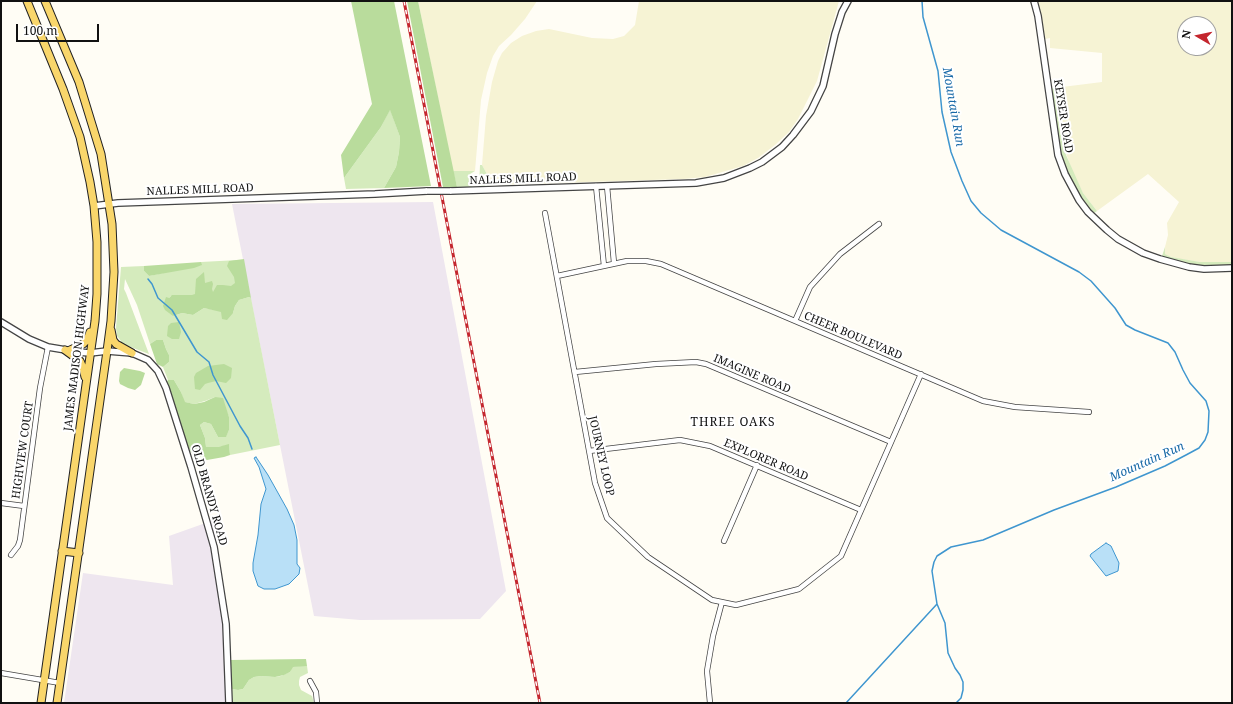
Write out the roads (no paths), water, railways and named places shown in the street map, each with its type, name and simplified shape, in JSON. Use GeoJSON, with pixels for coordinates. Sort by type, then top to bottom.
{"type":"FeatureCollection","features":[{"type":"Feature","properties":{"kind":"main road","name":"JAMES MADISON HIGHWAY"},"geometry":{"type":"LineString","coordinates":[[27,1],[69,103],[86,162],[94,206],[98,268],[94,320],[86,386],[40,703]]}},
{"type":"Feature","properties":{"kind":"main road"},"geometry":{"type":"LineString","coordinates":[[45,1],[79,82],[101,154],[112,224],[114,272],[111,332],[114,342],[132,354]]}},
{"type":"Feature","properties":{"kind":"main road"},"geometry":{"type":"LineString","coordinates":[[66,351],[80,346],[85,342],[94,320]]}},
{"type":"Feature","properties":{"kind":"main road"},"geometry":{"type":"LineString","coordinates":[[57,703],[111,320]]}},
{"type":"Feature","properties":{"kind":"main road"},"geometry":{"type":"LineString","coordinates":[[66,351],[76,357],[81,364],[86,386]]}},
{"type":"Feature","properties":{"kind":"main road"},"geometry":{"type":"LineString","coordinates":[[62,551],[78,553]]}},
{"type":"Feature","properties":{"kind":"street","name":"NALLES MILL ROAD"},"geometry":{"type":"LineString","coordinates":[[94,206],[110,204],[427,191],[682,184],[710,181],[731,176],[750,168],[773,154],[804,123],[819,97],[829,65],[838,23],[848,1]]}},
{"type":"Feature","properties":{"kind":"street","name":"KEYSER ROAD"},"geometry":{"type":"LineString","coordinates":[[1034,1],[1038,16],[1058,155],[1065,174],[1079,200],[1088,212],[1118,239],[1144,253],[1189,267],[1204,269],[1232,268]]}},
{"type":"Feature","properties":{"kind":"street"},"geometry":{"type":"LineString","coordinates":[[596,186],[604,266]]}},
{"type":"Feature","properties":{"kind":"street"},"geometry":{"type":"LineString","coordinates":[[607,186],[614,263]]}},
{"type":"Feature","properties":{"kind":"street","name":"JOURNEY LOOP"},"geometry":{"type":"LineString","coordinates":[[545,214],[595,483],[607,518],[648,557],[712,600],[736,605],[799,589],[841,556],[921,374]]}},
{"type":"Feature","properties":{"kind":"street"},"geometry":{"type":"LineString","coordinates":[[795,321],[810,287],[840,254],[879,224]]}},
{"type":"Feature","properties":{"kind":"street","name":"CHEER BOULEVARD"},"geometry":{"type":"LineString","coordinates":[[557,276],[627,261],[646,261],[661,264],[983,401],[1015,407],[1089,412]]}},
{"type":"Feature","properties":{"kind":"street","name":"OLD BRANDY ROAD"},"geometry":{"type":"LineString","coordinates":[[1,323],[29,339],[66,351],[90,353],[107,351],[132,354],[148,360],[154,365],[160,374],[209,526],[218,570],[226,624],[229,703]]}},
{"type":"Feature","properties":{"kind":"street","name":"HIGHVIEW COURT"},"geometry":{"type":"LineString","coordinates":[[11,555],[18,546],[20,540],[40,388],[48,346]]}},
{"type":"Feature","properties":{"kind":"street","name":"IMAGINE ROAD"},"geometry":{"type":"LineString","coordinates":[[574,372],[656,364],[696,362],[706,364],[891,442]]}},
{"type":"Feature","properties":{"kind":"street","name":"EXPLORER ROAD"},"geometry":{"type":"LineString","coordinates":[[589,451],[680,440],[710,446],[861,510]]}},
{"type":"Feature","properties":{"kind":"street"},"geometry":{"type":"LineString","coordinates":[[724,542],[756,466]]}},
{"type":"Feature","properties":{"kind":"street"},"geometry":{"type":"LineString","coordinates":[[1,503],[24,506]]}},
{"type":"Feature","properties":{"kind":"street"},"geometry":{"type":"LineString","coordinates":[[710,703],[707,672],[713,636],[722,602]]}},
{"type":"Feature","properties":{"kind":"street"},"geometry":{"type":"LineString","coordinates":[[1,673],[60,683]]}},
{"type":"Feature","properties":{"kind":"street"},"geometry":{"type":"LineString","coordinates":[[310,681],[316,692],[317,703]]}},
{"type":"Feature","properties":{"kind":"water"},"geometry":{"type":"Polygon","coordinates":[[[256,457],[287,509],[294,525],[297,540],[297,564],[300,568],[299,574],[289,584],[275,589],[264,589],[258,586],[253,571],[261,504],[266,489],[259,467],[254,458],[256,457]]]}},
{"type":"Feature","properties":{"kind":"water"},"geometry":{"type":"Polygon","coordinates":[[[1106,543],[1111,546],[1119,563],[1118,571],[1106,576],[1090,556],[1106,543]]]}},
{"type":"Feature","properties":{"kind":"waterway","name":"Mountain Run"},"geometry":{"type":"LineString","coordinates":[[922,1],[923,17],[938,71],[942,112],[951,152],[971,201],[981,213],[1001,230],[1079,272],[1091,281],[1115,308],[1126,325],[1168,343],[1175,352],[1190,383],[1206,401],[1209,411],[1208,432],[1205,440],[1199,448],[1186,455],[1165,466],[1116,487],[1054,510],[983,540],[951,547],[937,556],[932,571],[937,604],[945,623],[948,653],[963,682],[961,698],[956,703]]}},
{"type":"Feature","properties":{"kind":"waterway"},"geometry":{"type":"LineString","coordinates":[[148,279],[152,284],[158,298],[172,310],[197,352],[209,362],[213,375],[248,438],[252,449]]}},
{"type":"Feature","properties":{"kind":"waterway"},"geometry":{"type":"LineString","coordinates":[[846,703],[937,604]]}},
{"type":"Feature","properties":{"kind":"railway"},"geometry":{"type":"LineString","coordinates":[[404,1],[540,703]]}},
{"type":"Feature","properties":{"kind":"district","name":"THREE OAKS"},"geometry":{"type":"Point","coordinates":[733,423]}}]}
